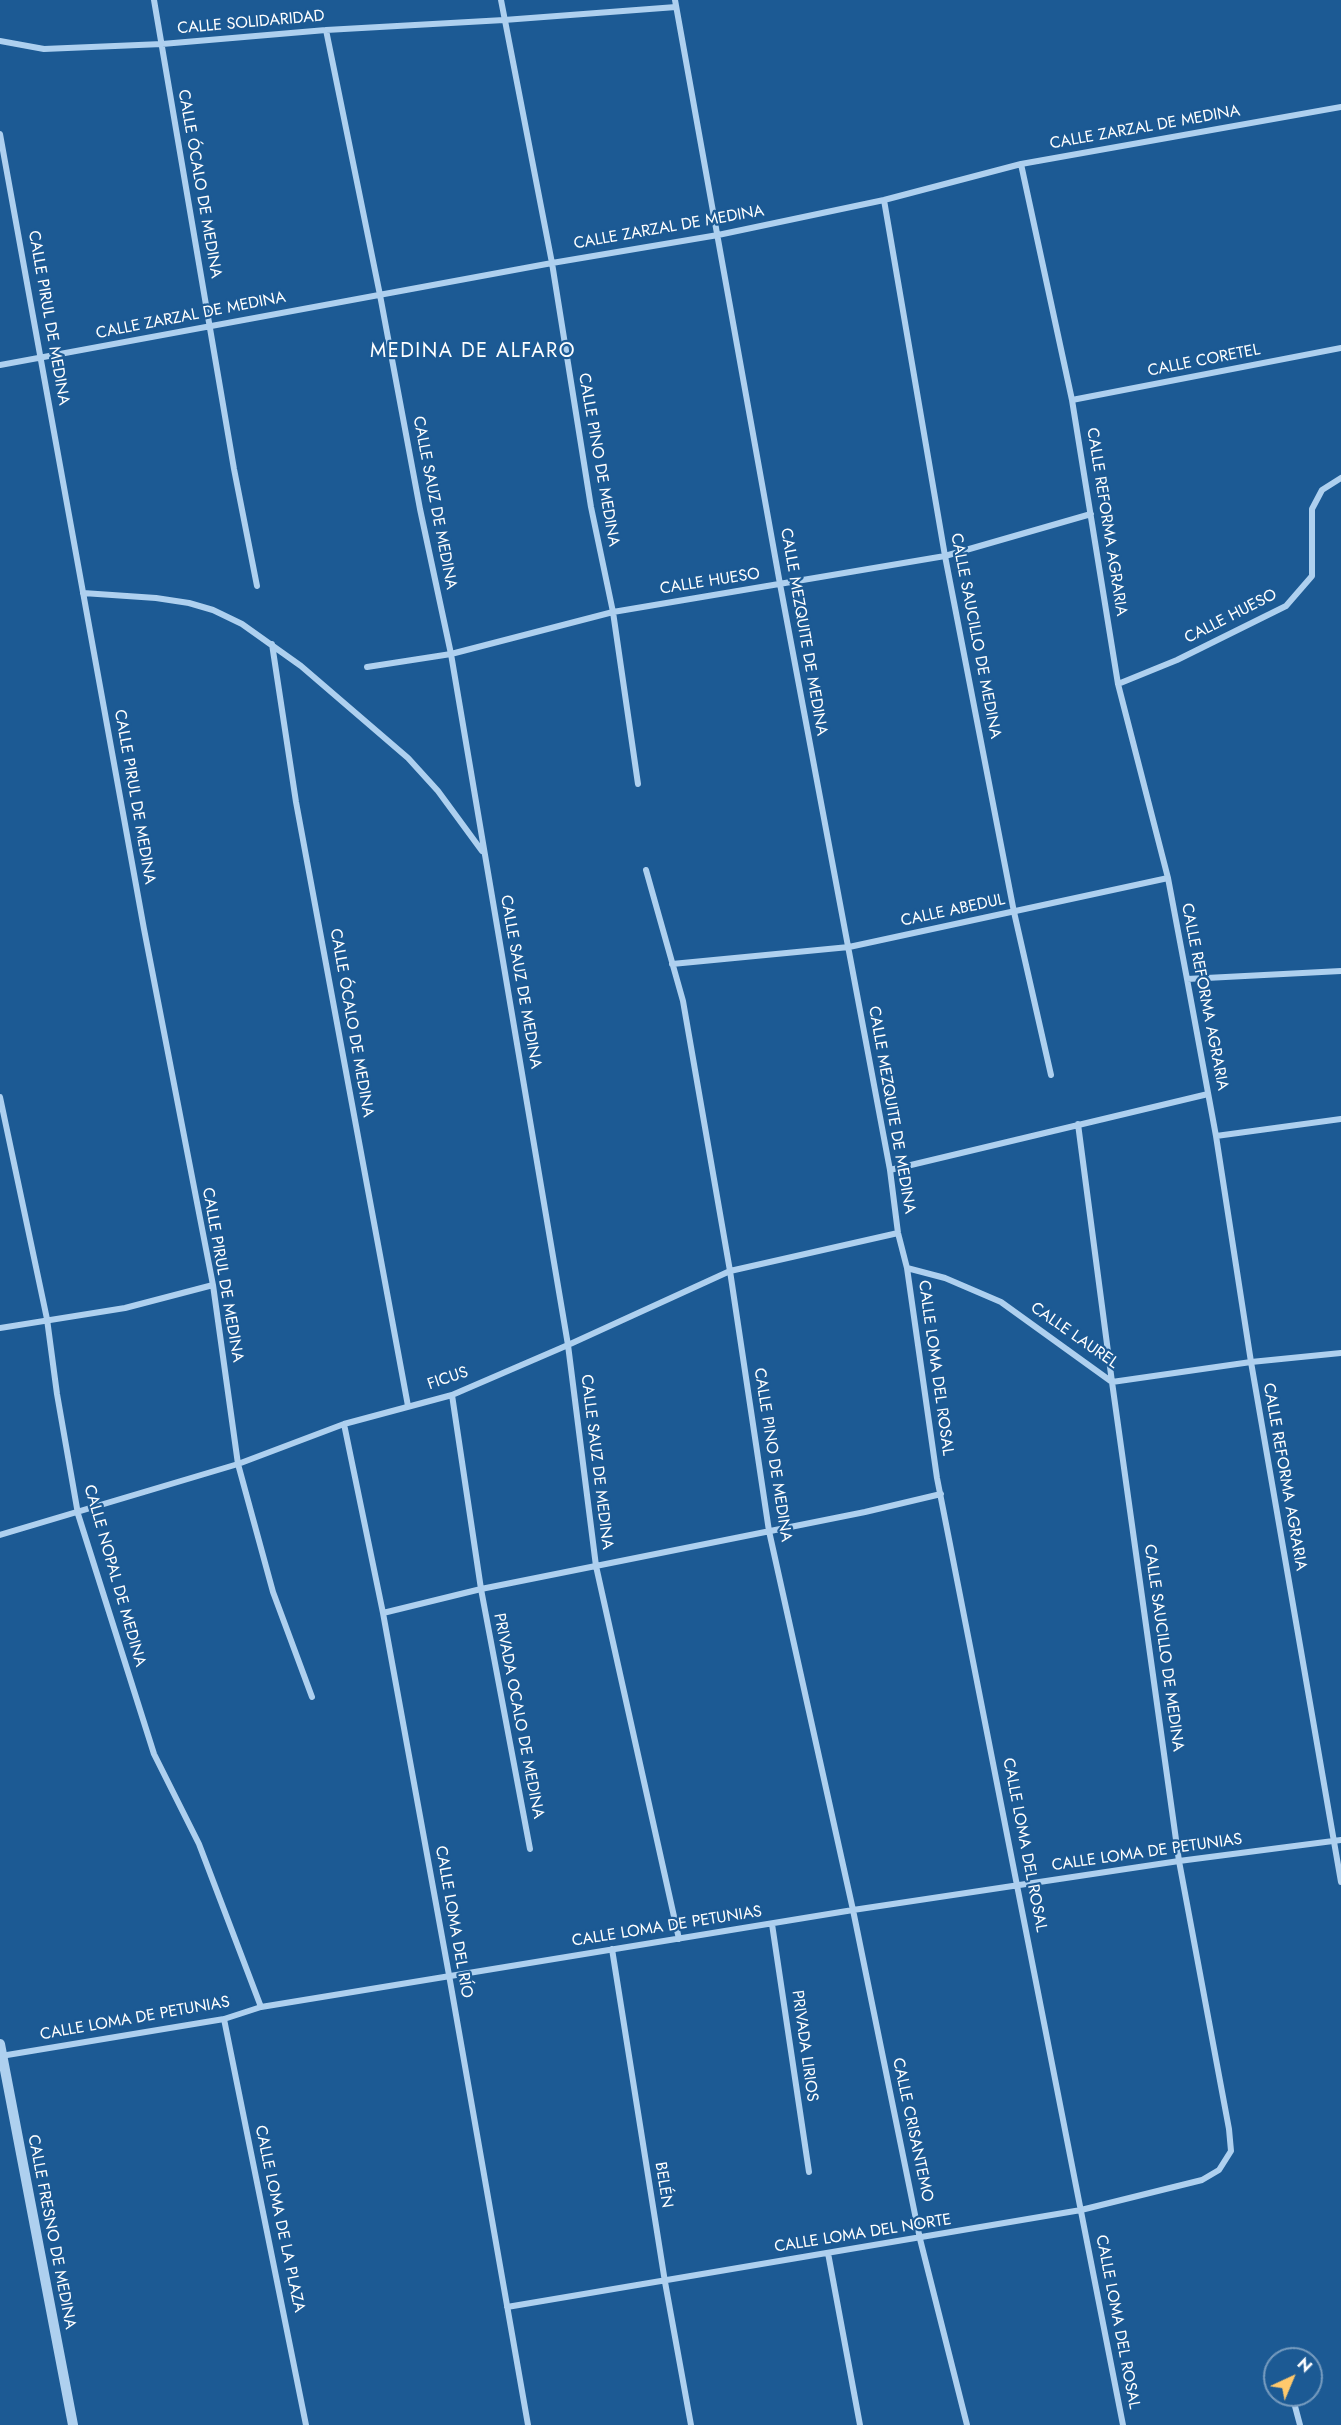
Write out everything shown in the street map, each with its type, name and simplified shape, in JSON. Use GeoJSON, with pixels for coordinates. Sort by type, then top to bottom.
{"type":"FeatureCollection","features":[{"type":"Feature","properties":{"kind":"street","name":"CALLE ÓCALO DE MEDINA"},"geometry":{"type":"LineString","coordinates":[[154,0],[209,326],[257,586]]}},
{"type":"Feature","properties":{"kind":"street","name":"CALLE PINO DE MEDINA"},"geometry":{"type":"LineString","coordinates":[[501,0],[552,263],[591,507],[613,612],[638,784]]}},
{"type":"Feature","properties":{"kind":"street","name":"CALLE SOLIDARIDAD"},"geometry":{"type":"LineString","coordinates":[[0,40],[44,49],[162,44],[326,30],[504,20],[675,3]]}},
{"type":"Feature","properties":{"kind":"street","name":"CALLE MEZQUITE DE MEDINA"},"geometry":{"type":"LineString","coordinates":[[675,3],[780,585],[890,1170],[898,1233],[907,1268]]}},
{"type":"Feature","properties":{"kind":"street","name":"CALLE SAUZ DE MEDINA"},"geometry":{"type":"LineString","coordinates":[[326,30],[380,295],[420,509],[451,654],[568,1345],[596,1566],[679,1938]]}},
{"type":"Feature","properties":{"kind":"street","name":"CALLE ZARZAL DE MEDINA"},"geometry":{"type":"LineString","coordinates":[[0,365],[552,263],[718,235],[884,200],[1021,164],[1341,107]]}},
{"type":"Feature","properties":{"kind":"street","name":"CALLE PIRUL DE MEDINA"},"geometry":{"type":"LineString","coordinates":[[0,134],[144,929],[213,1286],[238,1464],[273,1592],[312,1697]]}},
{"type":"Feature","properties":{"kind":"street","name":"CALLE REFORMA AGRARIA"},"geometry":{"type":"LineString","coordinates":[[1021,164],[1072,400],[1118,684],[1168,878],[1187,978],[1216,1136],[1251,1362],[1332,1841],[1341,1882]]}},
{"type":"Feature","properties":{"kind":"street","name":"CALLE SAUCILLO DE MEDINA"},"geometry":{"type":"LineString","coordinates":[[884,200],[945,556],[1014,912],[1051,1075]]}},
{"type":"Feature","properties":{"kind":"street","name":"CALLE CORETEL"},"geometry":{"type":"LineString","coordinates":[[1072,400],[1341,348]]}},
{"type":"Feature","properties":{"kind":"street","name":"CALLE HUESO"},"geometry":{"type":"LineString","coordinates":[[1118,684],[1177,660],[1286,606],[1312,576],[1312,509],[1322,490],[1341,478]]}},
{"type":"Feature","properties":{"kind":"street","name":"CALLE HUESO"},"geometry":{"type":"LineString","coordinates":[[367,667],[451,654],[613,612],[945,556],[1091,514]]}},
{"type":"Feature","properties":{"kind":"street"},"geometry":{"type":"LineString","coordinates":[[83,593],[156,598],[189,603],[213,610],[242,624],[310,674],[408,758],[438,791],[484,854]]}},
{"type":"Feature","properties":{"kind":"street","name":"CALLE ÓCALO DE MEDINA"},"geometry":{"type":"LineString","coordinates":[[272,644],[296,802],[408,1406]]}},
{"type":"Feature","properties":{"kind":"street","name":"CALLE PINO DE MEDINA"},"geometry":{"type":"LineString","coordinates":[[646,870],[683,1001],[730,1271],[769,1531],[853,1910]]}},
{"type":"Feature","properties":{"kind":"street","name":"CALLE ABEDUL"},"geometry":{"type":"LineString","coordinates":[[672,964],[849,947],[1168,878]]}},
{"type":"Feature","properties":{"kind":"street"},"geometry":{"type":"LineString","coordinates":[[1187,978],[1341,971]]}},
{"type":"Feature","properties":{"kind":"street"},"geometry":{"type":"LineString","coordinates":[[890,1170],[1208,1094]]}},
{"type":"Feature","properties":{"kind":"street","name":"CALLE NOPAL DE MEDINA"},"geometry":{"type":"LineString","coordinates":[[0,1096],[48,1319],[57,1394],[78,1514],[154,1754],[199,1844],[261,2007]]}},
{"type":"Feature","properties":{"kind":"street"},"geometry":{"type":"LineString","coordinates":[[1216,1136],[1341,1119]]}},
{"type":"Feature","properties":{"kind":"street","name":"CALLE SAUCILLO DE MEDINA"},"geometry":{"type":"LineString","coordinates":[[1078,1124],[1179,1861],[1230,2129],[1231,2151],[1219,2170]]}},
{"type":"Feature","properties":{"kind":"street","name":"FICUS"},"geometry":{"type":"LineString","coordinates":[[0,1536],[238,1464],[344,1425],[452,1395],[730,1271],[898,1233]]}},
{"type":"Feature","properties":{"kind":"street","name":"CALLE LAUREL"},"geometry":{"type":"LineString","coordinates":[[907,1268],[945,1278],[1001,1302],[1112,1382],[1251,1362],[1341,1353]]}},
{"type":"Feature","properties":{"kind":"street","name":"CALLE LOMA DEL ROSAL"},"geometry":{"type":"LineString","coordinates":[[907,1268],[941,1494],[1123,2425]]}},
{"type":"Feature","properties":{"kind":"street"},"geometry":{"type":"LineString","coordinates":[[0,1328],[125,1308],[213,1286]]}},
{"type":"Feature","properties":{"kind":"street","name":"PRIVADA OCALO DE MEDINA"},"geometry":{"type":"LineString","coordinates":[[452,1395],[481,1589],[530,1849]]}},
{"type":"Feature","properties":{"kind":"street","name":"CALLE LOMA DEL RÍO"},"geometry":{"type":"LineString","coordinates":[[344,1425],[382,1613],[449,1976],[528,2425]]}},
{"type":"Feature","properties":{"kind":"street"},"geometry":{"type":"LineString","coordinates":[[382,1613],[481,1589],[941,1494]]}},
{"type":"Feature","properties":{"kind":"street","name":"CALLE LOMA DE PETUNIAS"},"geometry":{"type":"LineString","coordinates":[[1,2056],[224,2019],[261,2007],[679,1938],[1179,1861],[1341,1840]]}},
{"type":"Feature","properties":{"kind":"street","name":"CALLE CRISANTEMO"},"geometry":{"type":"LineString","coordinates":[[853,1910],[920,2239],[967,2425]]}},
{"type":"Feature","properties":{"kind":"street","name":"PRIVADA LIRIOS"},"geometry":{"type":"LineString","coordinates":[[772,1924],[809,2172]]}},
{"type":"Feature","properties":{"kind":"street","name":"BELÉN"},"geometry":{"type":"LineString","coordinates":[[612,1949],[665,2282],[691,2425]]}},
{"type":"Feature","properties":{"kind":"street","name":"CALLE LOMA DE LA PLAZA"},"geometry":{"type":"LineString","coordinates":[[224,2019],[306,2425]]}},
{"type":"Feature","properties":{"kind":"street","name":"CALLE FRESNO DE MEDINA"},"geometry":{"type":"LineString","coordinates":[[0,2044],[73,2425]]}},
{"type":"Feature","properties":{"kind":"street","name":"CALLE LOMA DEL NORTE"},"geometry":{"type":"LineString","coordinates":[[507,2307],[1081,2210],[1202,2180],[1219,2170]]}},
{"type":"Feature","properties":{"kind":"street"},"geometry":{"type":"LineString","coordinates":[[828,2253],[860,2425]]}},
{"type":"Feature","properties":{"kind":"street"},"geometry":{"type":"LineString","coordinates":[[1295,2407],[1300,2425]]}},
{"type":"Feature","properties":{"kind":"district","name":"MEDINA DE ALFARO"},"geometry":{"type":"Point","coordinates":[473,352]}}]}
